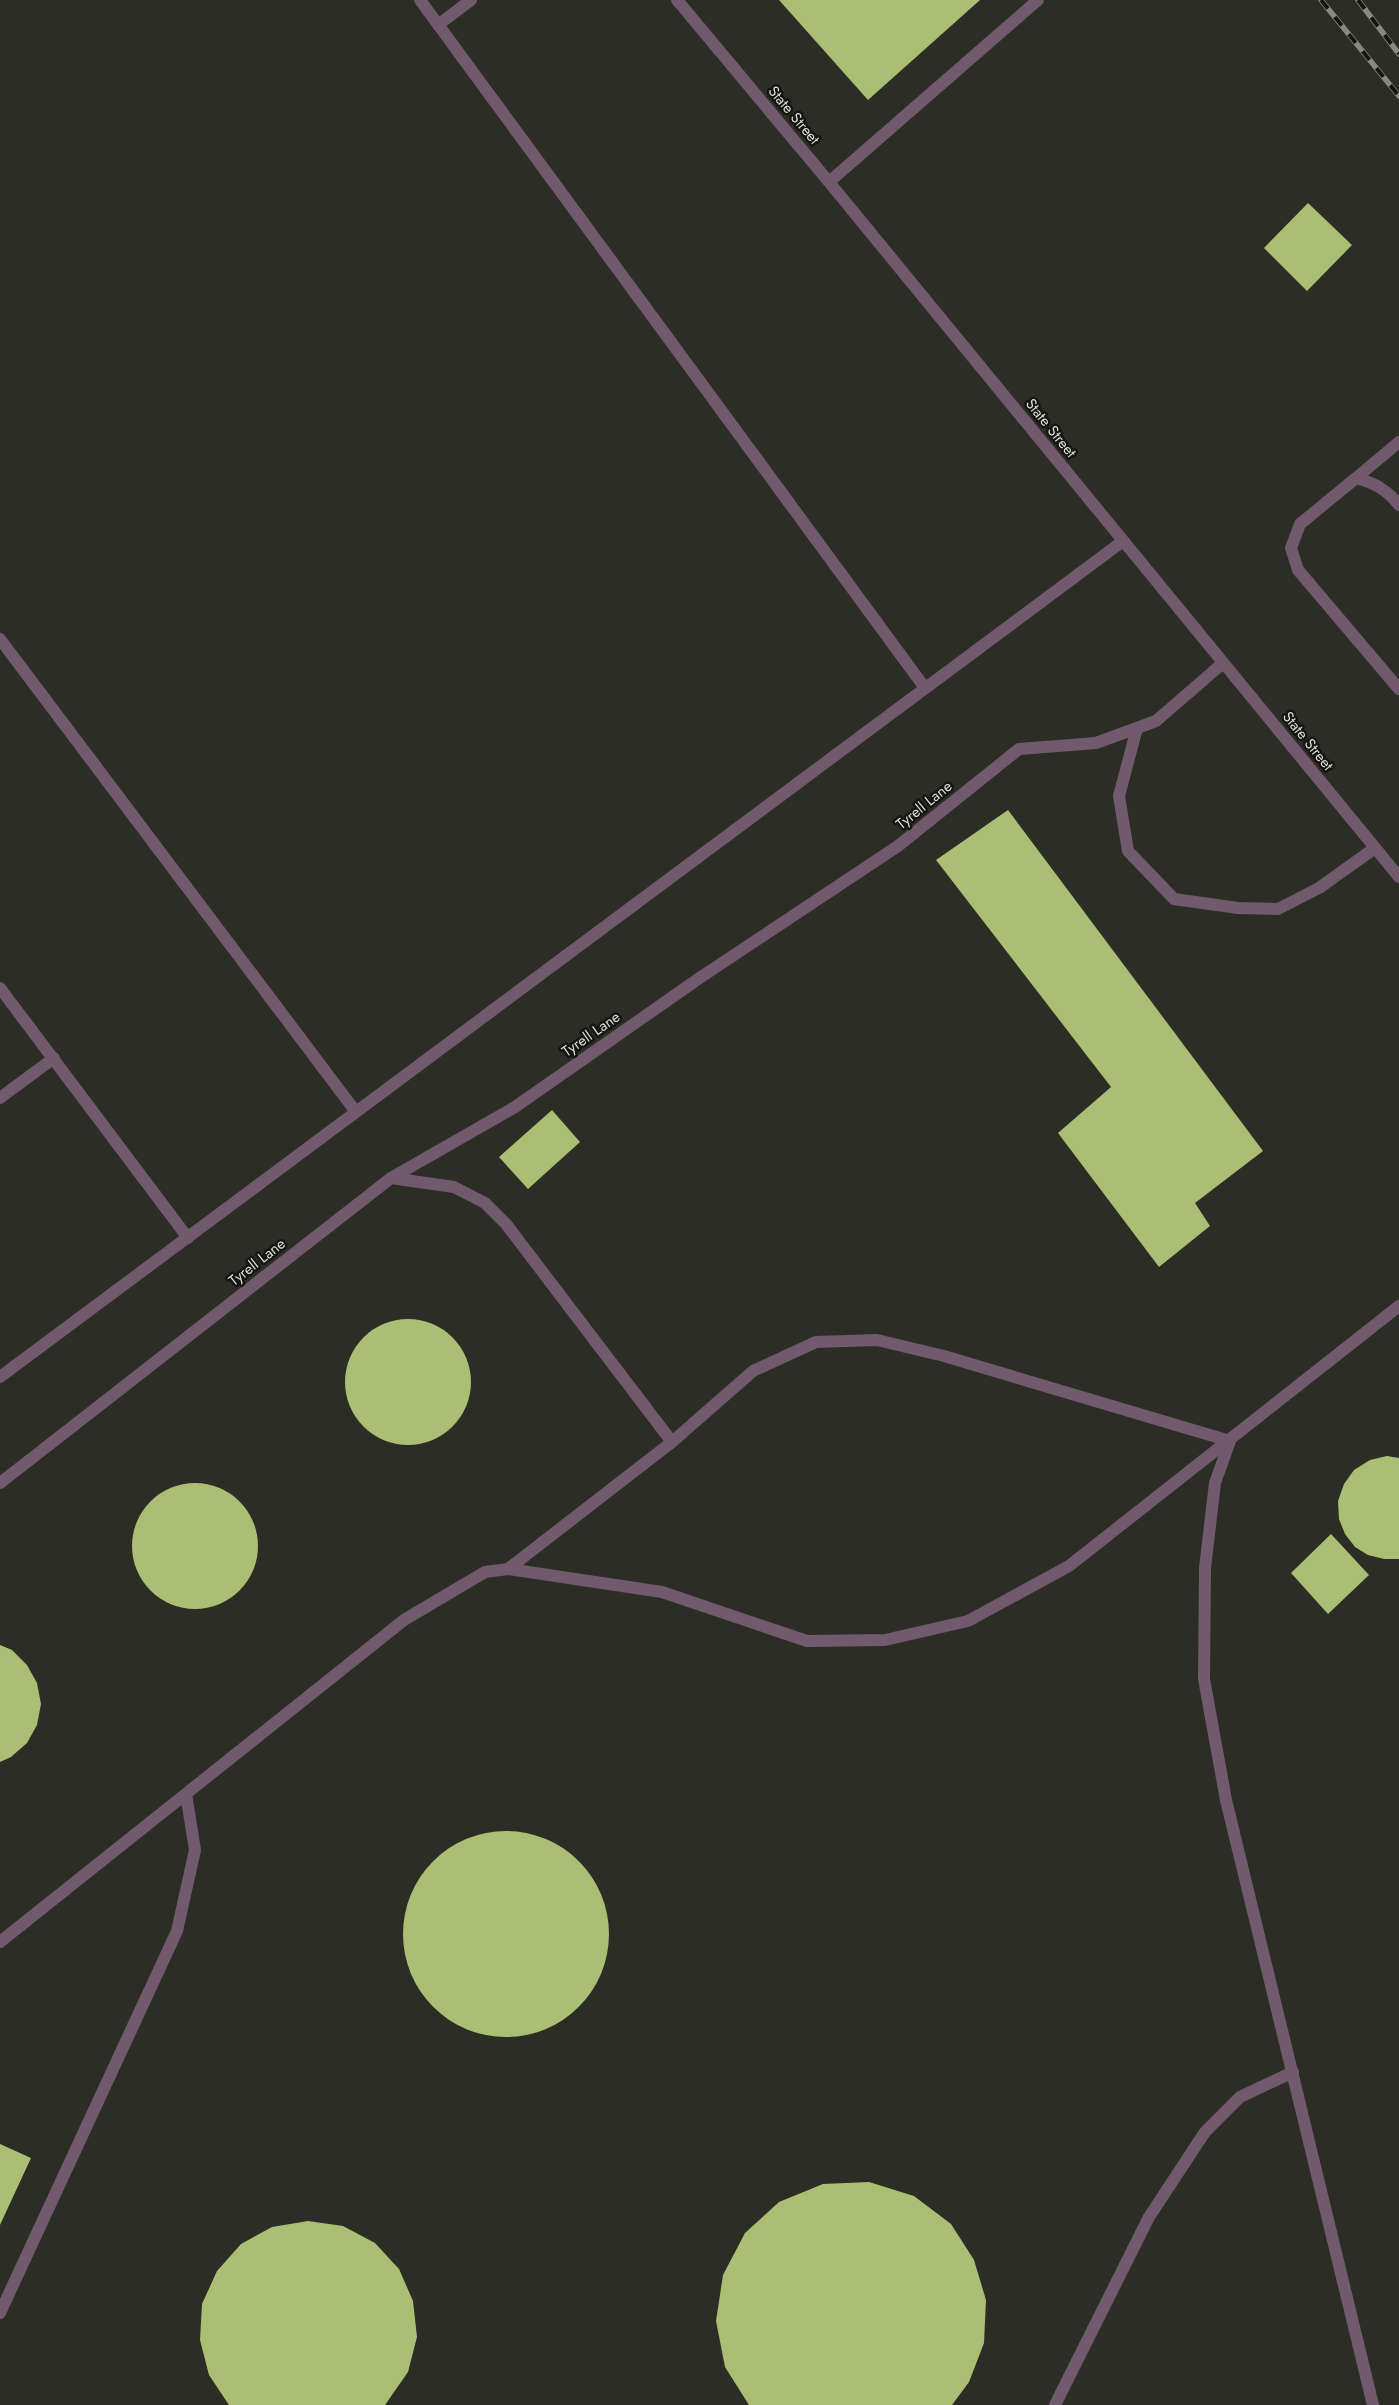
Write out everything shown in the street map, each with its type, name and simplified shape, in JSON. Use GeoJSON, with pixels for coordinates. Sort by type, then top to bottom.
{"type":"FeatureCollection","features":[{"type":"Feature","properties":{"kind":"street"},"geometry":{"type":"LineString","coordinates":[[420,0],[925,688]]}},
{"type":"Feature","properties":{"kind":"street"},"geometry":{"type":"LineString","coordinates":[[438,25],[471,0]]}},
{"type":"Feature","properties":{"kind":"street","name":"State Street"},"geometry":{"type":"LineString","coordinates":[[677,0],[829,182],[1399,877]]}},
{"type":"Feature","properties":{"kind":"street"},"geometry":{"type":"LineString","coordinates":[[829,182],[1038,0]]}},
{"type":"Feature","properties":{"kind":"street"},"geometry":{"type":"LineString","coordinates":[[1399,442],[1300,524],[1291,548],[1298,570],[1399,689]]}},
{"type":"Feature","properties":{"kind":"street"},"geometry":{"type":"LineString","coordinates":[[1356,478],[1375,483],[1391,495],[1399,505]]}},
{"type":"Feature","properties":{"kind":"street"},"geometry":{"type":"LineString","coordinates":[[0,1377],[1122,541]]}},
{"type":"Feature","properties":{"kind":"street"},"geometry":{"type":"LineString","coordinates":[[0,639],[356,1112]]}},
{"type":"Feature","properties":{"kind":"street","name":"Tyrell Lane"},"geometry":{"type":"LineString","coordinates":[[0,1483],[391,1178],[515,1107],[701,977],[898,846],[1019,750],[1096,743],[1156,721],[1223,663]]}},
{"type":"Feature","properties":{"kind":"street"},"geometry":{"type":"LineString","coordinates":[[1137,728],[1119,796],[1128,851],[1174,898],[1238,908],[1278,909],[1319,888],[1375,848]]}},
{"type":"Feature","properties":{"kind":"street"},"geometry":{"type":"LineString","coordinates":[[0,988],[188,1238]]}},
{"type":"Feature","properties":{"kind":"street"},"geometry":{"type":"LineString","coordinates":[[0,1098],[54,1058]]}},
{"type":"Feature","properties":{"kind":"street"},"geometry":{"type":"LineString","coordinates":[[391,1178],[454,1187],[485,1203],[506,1224],[672,1442]]}},
{"type":"Feature","properties":{"kind":"street"},"geometry":{"type":"LineString","coordinates":[[0,1942],[404,1620],[485,1572],[508,1570],[662,1592],[806,1641],[885,1640],[968,1621],[1069,1566],[1399,1306]]}},
{"type":"Feature","properties":{"kind":"street"},"geometry":{"type":"LineString","coordinates":[[508,1570],[672,1442],[753,1371],[816,1342],[877,1340],[944,1356],[1230,1441]]}},
{"type":"Feature","properties":{"kind":"street"},"geometry":{"type":"LineString","coordinates":[[1230,1441],[1215,1483],[1205,1568],[1204,1679],[1226,1800],[1373,2405]]}},
{"type":"Feature","properties":{"kind":"street"},"geometry":{"type":"LineString","coordinates":[[0,2313],[177,1931],[195,1850],[186,1794]]}},
{"type":"Feature","properties":{"kind":"street"},"geometry":{"type":"LineString","coordinates":[[1055,2405],[1149,2217],[1205,2132],[1240,2097],[1293,2072]]}},
{"type":"Feature","properties":{"kind":"building"},"geometry":{"type":"Polygon","coordinates":[[[779,0],[980,0],[868,100],[779,0]]]}},
{"type":"Feature","properties":{"kind":"building"},"geometry":{"type":"Polygon","coordinates":[[[1308,203],[1352,245],[1307,291],[1264,248],[1308,203]]]}},
{"type":"Feature","properties":{"kind":"building"},"geometry":{"type":"Polygon","coordinates":[[[1008,810],[1263,1151],[1195,1203],[1210,1226],[1159,1267],[1058,1133],[1111,1087],[936,860],[1008,810]]]}},
{"type":"Feature","properties":{"kind":"building"},"geometry":{"type":"Polygon","coordinates":[[[552,1110],[580,1142],[528,1189],[499,1157],[552,1110]]]}},
{"type":"Feature","properties":{"kind":"building"},"geometry":{"type":"Polygon","coordinates":[[[408,1319],[432,1324],[452,1338],[466,1358],[471,1382],[466,1406],[452,1426],[432,1440],[408,1445],[384,1440],[364,1426],[350,1406],[345,1382],[350,1358],[364,1338],[384,1324],[408,1319]]]}},
{"type":"Feature","properties":{"kind":"building"},"geometry":{"type":"Polygon","coordinates":[[[1387,1456],[1399,1458],[1399,1559],[1384,1559],[1368,1555],[1355,1547],[1345,1534],[1339,1519],[1338,1501],[1344,1484],[1354,1470],[1370,1460],[1387,1456]]]}},
{"type":"Feature","properties":{"kind":"building"},"geometry":{"type":"Polygon","coordinates":[[[195,1483],[219,1488],[239,1502],[253,1522],[258,1546],[253,1570],[239,1590],[219,1604],[195,1609],[171,1604],[151,1590],[137,1570],[132,1546],[137,1522],[151,1502],[171,1488],[195,1483]]]}},
{"type":"Feature","properties":{"kind":"building"},"geometry":{"type":"Polygon","coordinates":[[[1331,1534],[1369,1575],[1328,1614],[1291,1573],[1331,1534]]]}},
{"type":"Feature","properties":{"kind":"building"},"geometry":{"type":"Polygon","coordinates":[[[0,1645],[12,1650],[27,1665],[37,1683],[41,1704],[37,1725],[27,1743],[11,1757],[0,1762],[0,1645]]]}},
{"type":"Feature","properties":{"kind":"building"},"geometry":{"type":"Polygon","coordinates":[[[496,1831],[516,1831],[536,1835],[555,1843],[579,1861],[597,1885],[605,1904],[609,1934],[605,1964],[597,1983],[579,2007],[555,2025],[536,2033],[516,2037],[496,2037],[476,2033],[457,2025],[441,2014],[426,1999],[415,1983],[407,1964],[403,1944],[403,1924],[407,1904],[415,1885],[426,1869],[441,1854],[457,1843],[476,1835],[496,1831]]]}},
{"type":"Feature","properties":{"kind":"building"},"geometry":{"type":"Polygon","coordinates":[[[0,2144],[31,2158],[0,2225],[0,2144]]]}},
{"type":"Feature","properties":{"kind":"building"},"geometry":{"type":"Polygon","coordinates":[[[869,2182],[914,2196],[951,2224],[974,2260],[986,2300],[984,2343],[969,2382],[952,2405],[749,2405],[725,2367],[716,2321],[723,2275],[745,2233],[779,2202],[823,2184],[869,2182]]]}},
{"type":"Feature","properties":{"kind":"building"},"geometry":{"type":"Polygon","coordinates":[[[308,2221],[343,2226],[375,2243],[399,2269],[413,2301],[417,2337],[408,2372],[385,2405],[229,2405],[209,2375],[200,2340],[202,2304],[217,2271],[241,2244],[272,2227],[308,2221]]]}},
{"type":"Feature","properties":{"kind":"railway"},"geometry":{"type":"LineString","coordinates":[[1321,0],[1399,96]]}},
{"type":"Feature","properties":{"kind":"railway"},"geometry":{"type":"LineString","coordinates":[[1358,0],[1399,54]]}}]}
